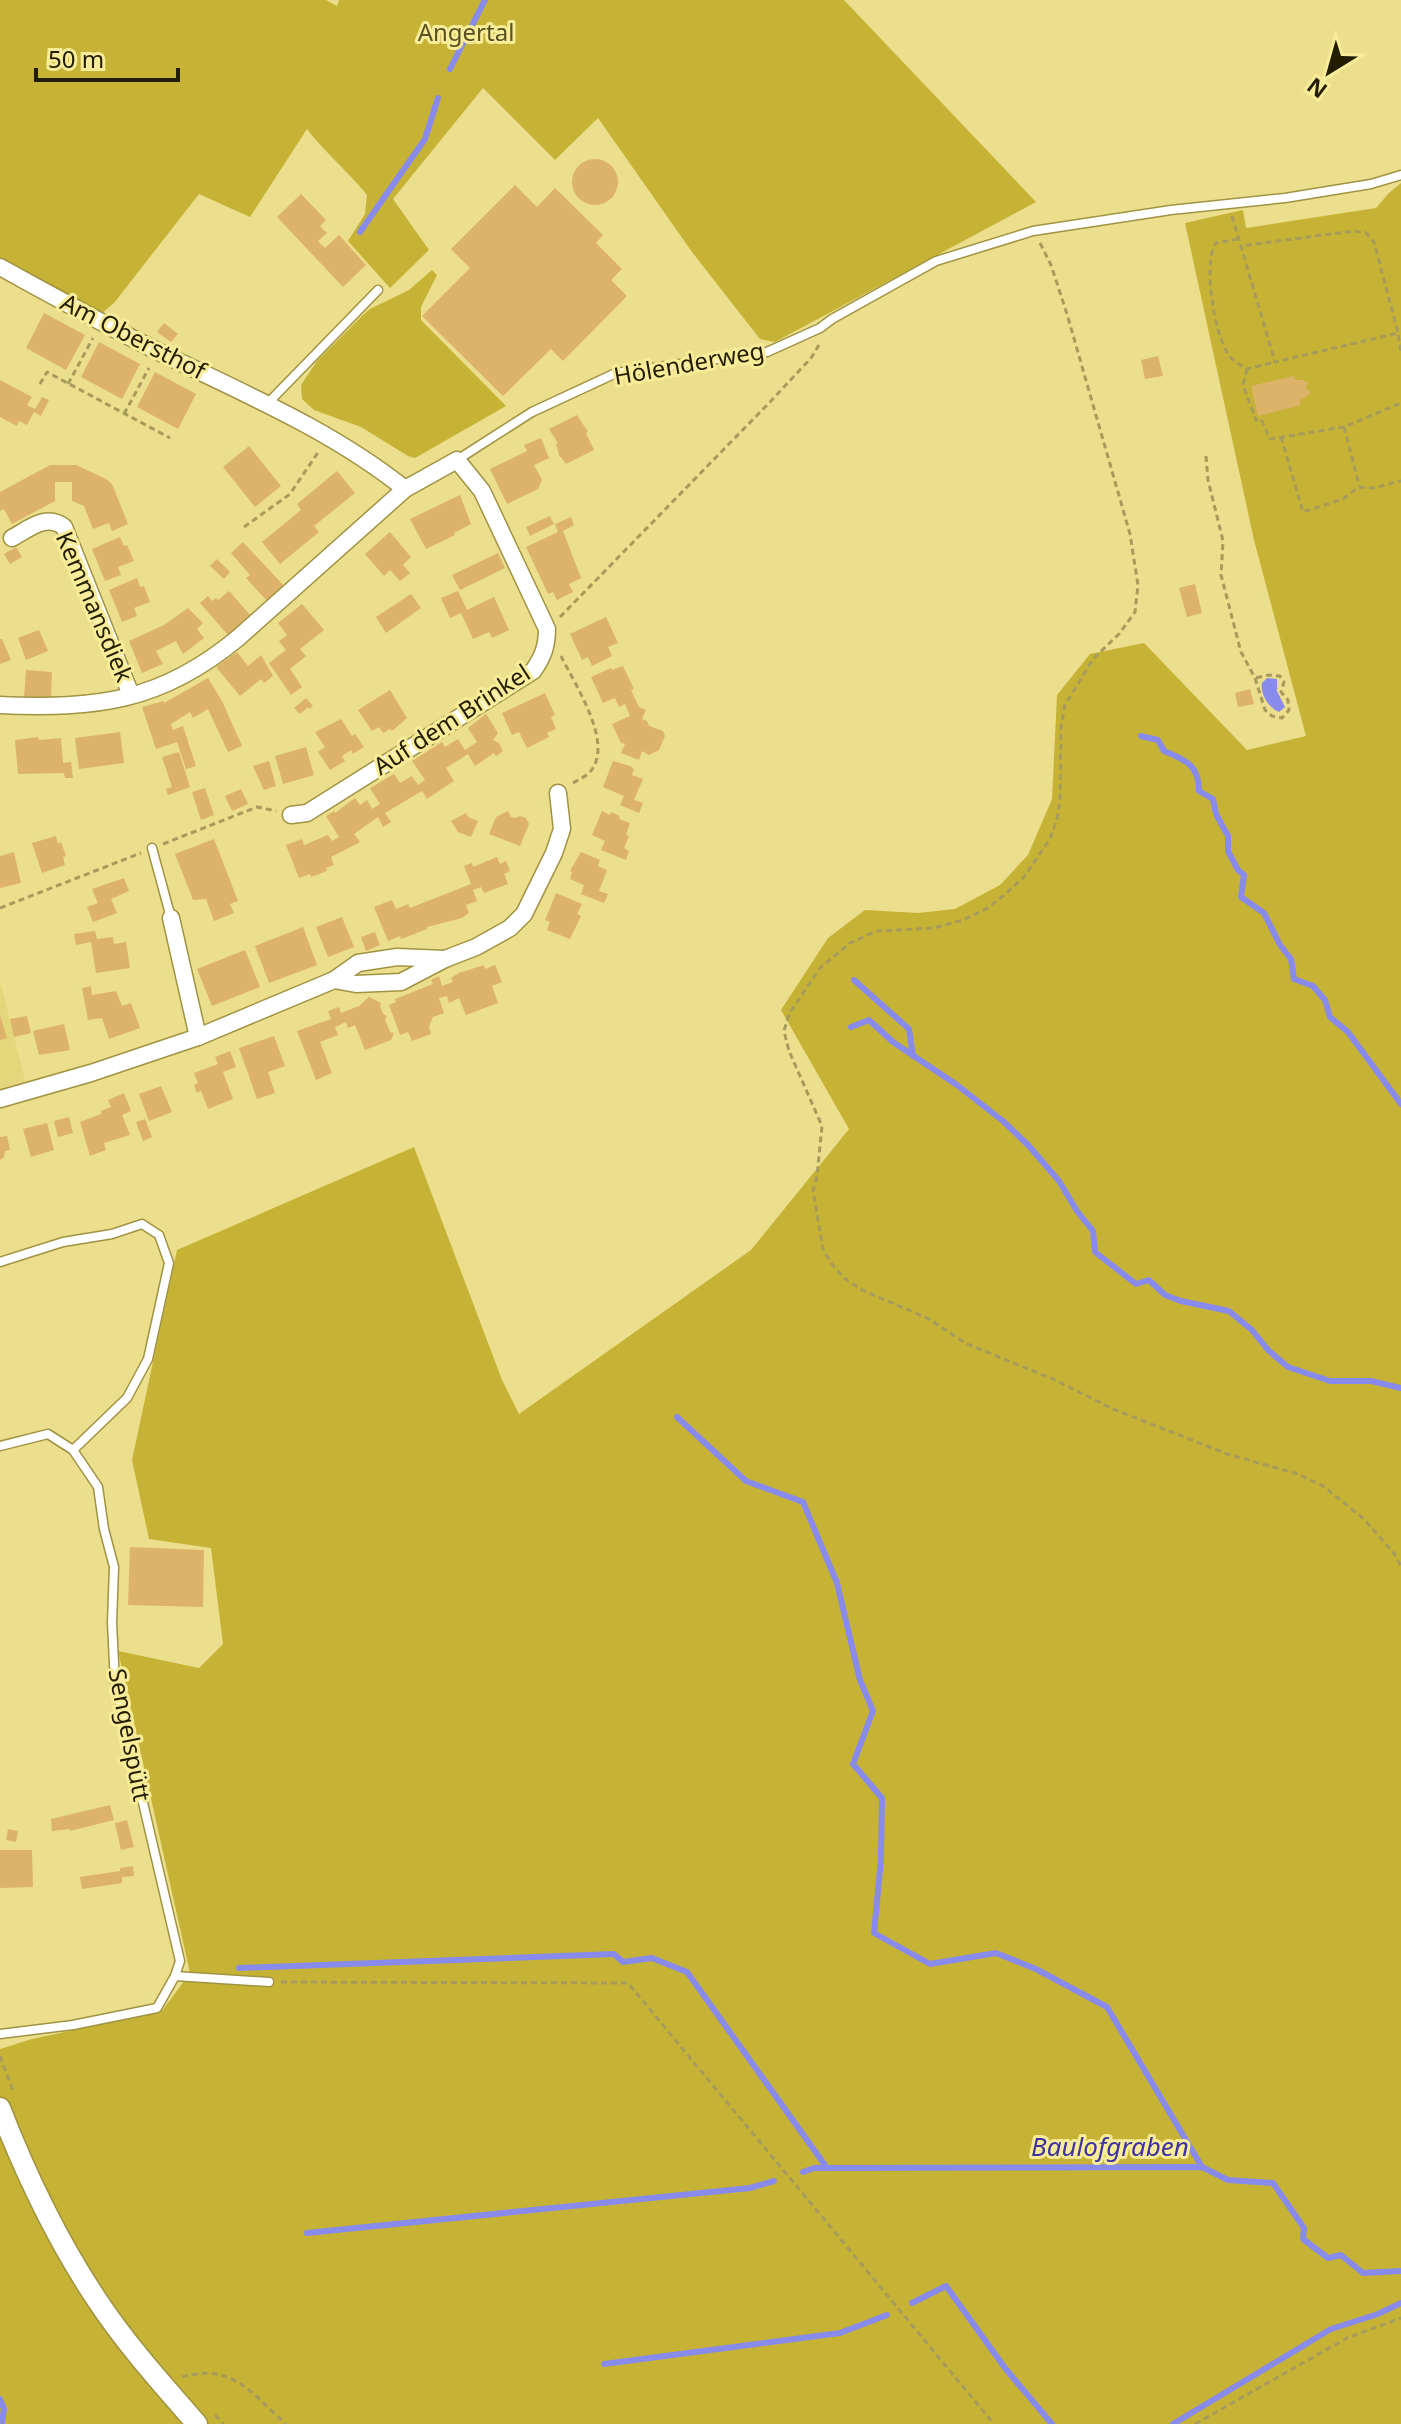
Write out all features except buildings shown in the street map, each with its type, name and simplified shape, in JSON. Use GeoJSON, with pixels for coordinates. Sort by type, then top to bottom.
{"type":"FeatureCollection","features":[{"type":"Feature","properties":{"kind":"street","name":"Am Obersthof"},"geometry":{"type":"LineString","coordinates":[[0,267],[330,437],[370,461],[405,489]]}},
{"type":"Feature","properties":{"kind":"street","name":"Hölenderweg"},"geometry":{"type":"LineString","coordinates":[[0,705],[64,706],[115,701],[187,675],[213,659],[405,489],[457,460]]}},
{"type":"Feature","properties":{"kind":"street"},"geometry":{"type":"LineString","coordinates":[[457,460],[482,491],[547,629]]}},
{"type":"Feature","properties":{"kind":"street","name":"Kemmansdiek"},"geometry":{"type":"LineString","coordinates":[[12,538],[43,521],[58,522],[64,527],[131,695]]}},
{"type":"Feature","properties":{"kind":"street","name":"Auf dem Brinkel"},"geometry":{"type":"LineString","coordinates":[[291,815],[307,813],[533,671],[543,657],[547,629]]}},
{"type":"Feature","properties":{"kind":"street"},"geometry":{"type":"LineString","coordinates":[[334,980],[356,984],[401,982],[510,928],[524,914],[548,867],[562,829],[558,793]]}},
{"type":"Feature","properties":{"kind":"street"},"geometry":{"type":"LineString","coordinates":[[171,918],[198,1037]]}},
{"type":"Feature","properties":{"kind":"street"},"geometry":{"type":"LineString","coordinates":[[0,1099],[198,1037],[334,980],[358,963],[397,957],[445,959]]}},
{"type":"Feature","properties":{"kind":"street"},"geometry":{"type":"LineString","coordinates":[[9,2106],[49,2220],[97,2300],[154,2376],[202,2416]]}},
{"type":"Feature","properties":{"kind":"lane","name":"Hölenderweg"},"geometry":{"type":"LineString","coordinates":[[457,460],[532,412],[616,373],[767,352],[820,328],[936,261],[1033,231],[1371,184],[1401,175]]}},
{"type":"Feature","properties":{"kind":"lane"},"geometry":{"type":"LineString","coordinates":[[267,404],[378,290]]}},
{"type":"Feature","properties":{"kind":"lane"},"geometry":{"type":"LineString","coordinates":[[152,848],[171,918]]}},
{"type":"Feature","properties":{"kind":"lane"},"geometry":{"type":"LineString","coordinates":[[0,1262],[63,1242],[112,1234],[142,1224],[159,1235],[169,1263],[148,1359],[127,1398],[73,1450],[48,1434],[0,1446]]}},
{"type":"Feature","properties":{"kind":"lane","name":"Sengelspütt"},"geometry":{"type":"LineString","coordinates":[[73,1450],[98,1487],[114,1567],[112,1623],[115,1683],[180,1961],[175,1976]]}},
{"type":"Feature","properties":{"kind":"lane"},"geometry":{"type":"LineString","coordinates":[[0,2034],[73,2025],[157,2008],[175,1976],[269,1982]]}},
{"type":"Feature","properties":{"kind":"path"},"geometry":{"type":"LineString","coordinates":[[1228,205],[1275,362]]}},
{"type":"Feature","properties":{"kind":"path"},"geometry":{"type":"LineString","coordinates":[[1033,231],[1051,265],[1067,314],[1130,534],[1138,585],[1135,612],[1119,634],[1093,659],[1065,705],[1061,727],[1057,819],[1050,839],[1024,877],[1003,896],[963,920],[934,928],[877,931],[862,936],[820,968],[789,1014],[784,1031],[789,1051],[822,1126],[813,1191],[823,1249],[844,1278],[862,1290],[927,1318],[967,1344],[1053,1379],[1113,1409],[1230,1455],[1298,1474],[1323,1486],[1364,1519],[1400,1562]]}},
{"type":"Feature","properties":{"kind":"path"},"geometry":{"type":"LineString","coordinates":[[1240,246],[1354,231],[1366,233],[1374,242],[1401,351]]}},
{"type":"Feature","properties":{"kind":"path"},"geometry":{"type":"LineString","coordinates":[[1238,239],[1216,243],[1210,251],[1209,277],[1212,308],[1226,349],[1230,357],[1247,369],[1398,333]]}},
{"type":"Feature","properties":{"kind":"path"},"geometry":{"type":"LineString","coordinates":[[68,384],[101,321]]}},
{"type":"Feature","properties":{"kind":"path"},"geometry":{"type":"LineString","coordinates":[[558,793],[590,773],[599,742],[596,729],[547,629],[811,358],[822,335],[820,328]]}},
{"type":"Feature","properties":{"kind":"path"},"geometry":{"type":"LineString","coordinates":[[124,414],[158,351]]}},
{"type":"Feature","properties":{"kind":"path"},"geometry":{"type":"LineString","coordinates":[[1247,369],[1243,385],[1256,420],[1261,419],[1270,439],[1344,427],[1401,403]]}},
{"type":"Feature","properties":{"kind":"path"},"geometry":{"type":"LineString","coordinates":[[40,384],[47,372],[170,438]]}},
{"type":"Feature","properties":{"kind":"path"},"geometry":{"type":"LineString","coordinates":[[1344,427],[1359,487]]}},
{"type":"Feature","properties":{"kind":"path"},"geometry":{"type":"LineString","coordinates":[[244,527],[290,494],[330,437]]}},
{"type":"Feature","properties":{"kind":"path"},"geometry":{"type":"LineString","coordinates":[[1281,437],[1303,512],[1343,499],[1359,487],[1374,488],[1401,481]]}},
{"type":"Feature","properties":{"kind":"path"},"geometry":{"type":"LineString","coordinates":[[1206,456],[1208,480],[1223,541],[1221,575],[1241,652],[1255,678],[1265,710],[1272,716],[1282,718],[1289,710],[1288,700],[1281,692],[1284,682],[1280,676],[1255,678]]}},
{"type":"Feature","properties":{"kind":"path"},"geometry":{"type":"LineString","coordinates":[[269,1982],[628,1983],[994,2424]]}},
{"type":"Feature","properties":{"kind":"path"},"geometry":{"type":"LineString","coordinates":[[0,2056],[9,2106]]}},
{"type":"Feature","properties":{"kind":"path"},"geometry":{"type":"LineString","coordinates":[[1195,2424],[1347,2338],[1401,2318]]}},
{"type":"Feature","properties":{"kind":"path"},"geometry":{"type":"LineString","coordinates":[[189,2388],[180,2378],[208,2371],[225,2375],[239,2383],[286,2424]]}},
{"type":"Feature","properties":{"kind":"path"},"geometry":{"type":"LineString","coordinates":[[202,2416],[224,2424]]}},
{"type":"Feature","properties":{"kind":"shaded area"},"geometry":{"type":"Polygon","coordinates":[[[0,981],[25,1081],[0,1088],[0,981]]]}},
{"type":"Feature","properties":{"kind":"green space","name":"Angertal"},"geometry":{"type":"Polygon","coordinates":[[[0,0],[326,0],[337,6],[339,0],[844,0],[1036,202],[775,342],[760,339],[692,252],[598,118],[555,160],[483,88],[393,199],[429,250],[390,288],[348,241],[365,214],[367,195],[307,129],[250,217],[199,194],[114,303],[102,313],[0,259],[0,0]]]}},
{"type":"Feature","properties":{"kind":"green space"},"geometry":{"type":"Polygon","coordinates":[[[1401,183],[1401,2424],[0,2424],[0,2049],[32,2039],[162,2011],[190,1973],[118,1651],[199,1668],[223,1644],[211,1548],[149,1539],[132,1460],[177,1250],[414,1147],[502,1380],[519,1414],[751,1250],[849,1129],[781,1010],[828,938],[865,910],[918,913],[955,909],[1000,885],[1028,855],[1052,799],[1057,695],[1090,654],[1144,643],[1247,750],[1306,736],[1254,540],[1185,223],[1243,210],[1246,228],[1376,208],[1401,183]]]}},
{"type":"Feature","properties":{"kind":"green space"},"geometry":{"type":"Polygon","coordinates":[[[432,270],[437,275],[421,307],[421,320],[506,406],[415,458],[361,427],[314,410],[302,399],[301,385],[317,361],[363,315],[409,290],[432,270]]]}},
{"type":"Feature","properties":{"kind":"water"},"geometry":{"type":"Polygon","coordinates":[[[1267,678],[1277,679],[1277,691],[1285,707],[1279,712],[1264,696],[1262,683],[1267,678]]]}},
{"type":"Feature","properties":{"kind":"waterway"},"geometry":{"type":"LineString","coordinates":[[450,69],[485,0]]}},
{"type":"Feature","properties":{"kind":"waterway"},"geometry":{"type":"LineString","coordinates":[[360,232],[425,139],[438,98]]}},
{"type":"Feature","properties":{"kind":"waterway"},"geometry":{"type":"LineString","coordinates":[[1141,736],[1158,740],[1164,751],[1194,769],[1199,791],[1213,799],[1216,814],[1228,836],[1228,851],[1244,875],[1241,897],[1264,913],[1291,959],[1294,979],[1313,986],[1325,1000],[1330,1017],[1348,1032],[1401,1104]]}},
{"type":"Feature","properties":{"kind":"waterway"},"geometry":{"type":"LineString","coordinates":[[854,980],[909,1029],[913,1056]]}},
{"type":"Feature","properties":{"kind":"waterway"},"geometry":{"type":"LineString","coordinates":[[851,1027],[869,1020],[893,1042],[957,1085],[1003,1121],[1059,1181],[1093,1231],[1095,1252],[1136,1284],[1149,1280],[1165,1295],[1229,1311],[1288,1367],[1330,1381],[1371,1381],[1401,1388]]}},
{"type":"Feature","properties":{"kind":"waterway"},"geometry":{"type":"LineString","coordinates":[[677,1417],[746,1481],[803,1502],[837,1583],[860,1680],[873,1711],[853,1764],[882,1798],[881,1859],[874,1933],[930,1964],[996,1953],[1036,1969],[1107,2007],[1202,2167]]}},
{"type":"Feature","properties":{"kind":"waterway"},"geometry":{"type":"LineString","coordinates":[[239,1968],[614,1954],[623,1962],[652,1958],[687,1972],[827,2168]]}},
{"type":"Feature","properties":{"kind":"waterway","name":"Baulofgraben"},"geometry":{"type":"LineString","coordinates":[[803,2172],[814,2168],[1202,2167],[1228,2180],[1273,2183],[1304,2228],[1303,2239],[1328,2258],[1341,2255],[1363,2273],[1401,2271]]}},
{"type":"Feature","properties":{"kind":"waterway"},"geometry":{"type":"LineString","coordinates":[[307,2233],[750,2188],[774,2181]]}},
{"type":"Feature","properties":{"kind":"waterway"},"geometry":{"type":"LineString","coordinates":[[912,2303],[946,2286],[1005,2368],[1052,2424]]}},
{"type":"Feature","properties":{"kind":"waterway"},"geometry":{"type":"LineString","coordinates":[[1173,2424],[1331,2329],[1401,2303]]}},
{"type":"Feature","properties":{"kind":"waterway"},"geometry":{"type":"LineString","coordinates":[[604,2364],[840,2333],[887,2315]]}},
{"type":"Feature","properties":{"kind":"waterway"},"geometry":{"type":"LineString","coordinates":[[0,2399],[4,2409],[2,2424]]}}]}
